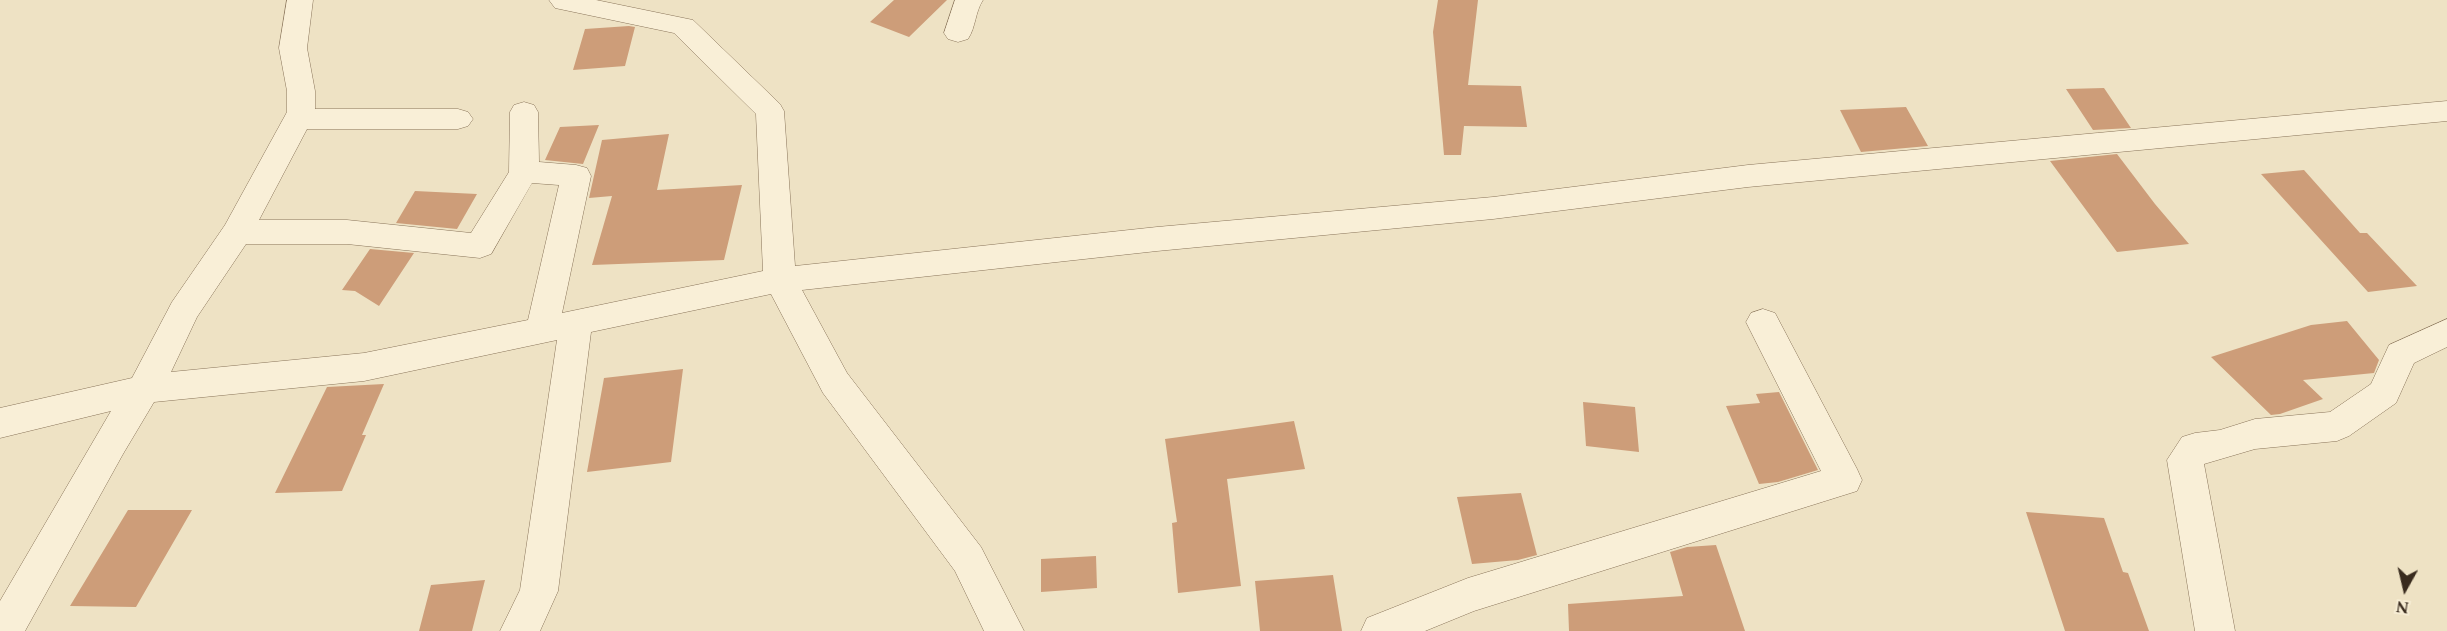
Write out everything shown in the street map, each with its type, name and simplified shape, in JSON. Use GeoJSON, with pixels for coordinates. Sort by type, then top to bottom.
{"type":"FeatureCollection","features":[{"type":"Feature","properties":{"kind":"street"},"geometry":{"type":"LineString","coordinates":[[5,629],[110,443],[145,389],[184,311],[237,232],[301,112],[301,91],[293,48],[300,0]]}},
{"type":"Feature","properties":{"kind":"street"},"geometry":{"type":"LineString","coordinates":[[562,0],[683,26],[770,111],[780,280],[836,382],[968,559],[1004,631]]}},
{"type":"Feature","properties":{"kind":"street"},"geometry":{"type":"LineString","coordinates":[[958,33],[965,5],[969,0]]}},
{"type":"Feature","properties":{"kind":"street"},"geometry":{"type":"LineString","coordinates":[[237,232],[347,232],[480,246],[524,172],[524,111]]}},
{"type":"Feature","properties":{"kind":"street"},"geometry":{"type":"LineString","coordinates":[[0,423],[145,389],[364,367],[780,280],[1157,239],[1492,208],[1748,176],[2447,111]]}},
{"type":"Feature","properties":{"kind":"street"},"geometry":{"type":"LineString","coordinates":[[297,119],[458,118]]}},
{"type":"Feature","properties":{"kind":"street"},"geometry":{"type":"LineString","coordinates":[[520,631],[539,591],[559,325],[576,176],[524,172]]}},
{"type":"Feature","properties":{"kind":"street"},"geometry":{"type":"LineString","coordinates":[[1381,631],[1468,595],[1844,480],[1763,322]]}},
{"type":"Feature","properties":{"kind":"street"},"geometry":{"type":"LineString","coordinates":[[2215,631],[2199,554],[2196,513],[2185,460],[2195,448],[2220,445],[2254,434],[2337,426],[2384,393],[2401,354],[2447,332]]}},
{"type":"Feature","properties":{"kind":"building"},"geometry":{"type":"Polygon","coordinates":[[[894,0],[947,0],[909,37],[870,22],[894,0]]]}},
{"type":"Feature","properties":{"kind":"building"},"geometry":{"type":"Polygon","coordinates":[[[1438,0],[1478,0],[1468,85],[1521,86],[1527,127],[1464,126],[1461,155],[1444,155],[1433,32],[1438,0]]]}},
{"type":"Feature","properties":{"kind":"building"},"geometry":{"type":"Polygon","coordinates":[[[635,27],[625,66],[573,70],[585,29],[635,27]]]}},
{"type":"Feature","properties":{"kind":"building"},"geometry":{"type":"Polygon","coordinates":[[[2104,88],[2131,128],[2093,130],[2066,89],[2104,88]]]}},
{"type":"Feature","properties":{"kind":"building"},"geometry":{"type":"Polygon","coordinates":[[[1906,107],[1928,146],[1861,152],[1840,110],[1906,107]]]}},
{"type":"Feature","properties":{"kind":"building"},"geometry":{"type":"Polygon","coordinates":[[[599,125],[583,164],[545,160],[560,127],[599,125]]]}},
{"type":"Feature","properties":{"kind":"building"},"geometry":{"type":"Polygon","coordinates":[[[669,134],[657,190],[742,185],[724,260],[592,265],[612,196],[589,198],[602,140],[669,134]]]}},
{"type":"Feature","properties":{"kind":"building"},"geometry":{"type":"Polygon","coordinates":[[[2117,154],[2189,244],[2117,252],[2050,161],[2117,154]]]}},
{"type":"Feature","properties":{"kind":"building"},"geometry":{"type":"Polygon","coordinates":[[[2304,170],[2360,233],[2367,233],[2417,286],[2368,292],[2261,174],[2304,170]]]}},
{"type":"Feature","properties":{"kind":"building"},"geometry":{"type":"Polygon","coordinates":[[[415,191],[477,194],[457,229],[396,223],[415,191]]]}},
{"type":"Feature","properties":{"kind":"building"},"geometry":{"type":"Polygon","coordinates":[[[370,249],[414,253],[379,306],[355,291],[342,290],[370,249]]]}},
{"type":"Feature","properties":{"kind":"building"},"geometry":{"type":"Polygon","coordinates":[[[2347,321],[2379,360],[2374,373],[2303,380],[2323,399],[2280,414],[2271,415],[2211,357],[2311,325],[2347,321]]]}},
{"type":"Feature","properties":{"kind":"building"},"geometry":{"type":"Polygon","coordinates":[[[683,369],[671,462],[587,472],[604,378],[683,369]]]}},
{"type":"Feature","properties":{"kind":"building"},"geometry":{"type":"Polygon","coordinates":[[[384,384],[362,435],[366,435],[342,491],[275,493],[327,387],[384,384]]]}},
{"type":"Feature","properties":{"kind":"building"},"geometry":{"type":"Polygon","coordinates":[[[1779,392],[1818,470],[1778,482],[1759,484],[1726,406],[1760,403],[1756,394],[1779,392]]]}},
{"type":"Feature","properties":{"kind":"building"},"geometry":{"type":"Polygon","coordinates":[[[1583,402],[1635,407],[1639,452],[1586,446],[1583,402]]]}},
{"type":"Feature","properties":{"kind":"building"},"geometry":{"type":"Polygon","coordinates":[[[1294,421],[1305,469],[1227,479],[1241,586],[1178,593],[1172,523],[1177,522],[1165,439],[1294,421]]]}},
{"type":"Feature","properties":{"kind":"building"},"geometry":{"type":"Polygon","coordinates":[[[1521,493],[1537,555],[1518,560],[1472,564],[1457,497],[1521,493]]]}},
{"type":"Feature","properties":{"kind":"building"},"geometry":{"type":"Polygon","coordinates":[[[128,510],[192,510],[136,607],[70,606],[128,510]]]}},
{"type":"Feature","properties":{"kind":"building"},"geometry":{"type":"Polygon","coordinates":[[[2026,512],[2104,518],[2123,572],[2128,573],[2149,631],[2065,631],[2026,512]]]}},
{"type":"Feature","properties":{"kind":"building"},"geometry":{"type":"Polygon","coordinates":[[[1716,545],[1745,631],[1569,631],[1568,604],[1683,596],[1670,552],[1687,547],[1716,545]]]}},
{"type":"Feature","properties":{"kind":"building"},"geometry":{"type":"Polygon","coordinates":[[[1096,556],[1097,588],[1041,592],[1041,559],[1096,556]]]}},
{"type":"Feature","properties":{"kind":"building"},"geometry":{"type":"Polygon","coordinates":[[[1333,575],[1342,631],[1260,631],[1255,581],[1333,575]]]}},
{"type":"Feature","properties":{"kind":"building"},"geometry":{"type":"Polygon","coordinates":[[[485,580],[472,631],[419,631],[431,585],[485,580]]]}}]}
